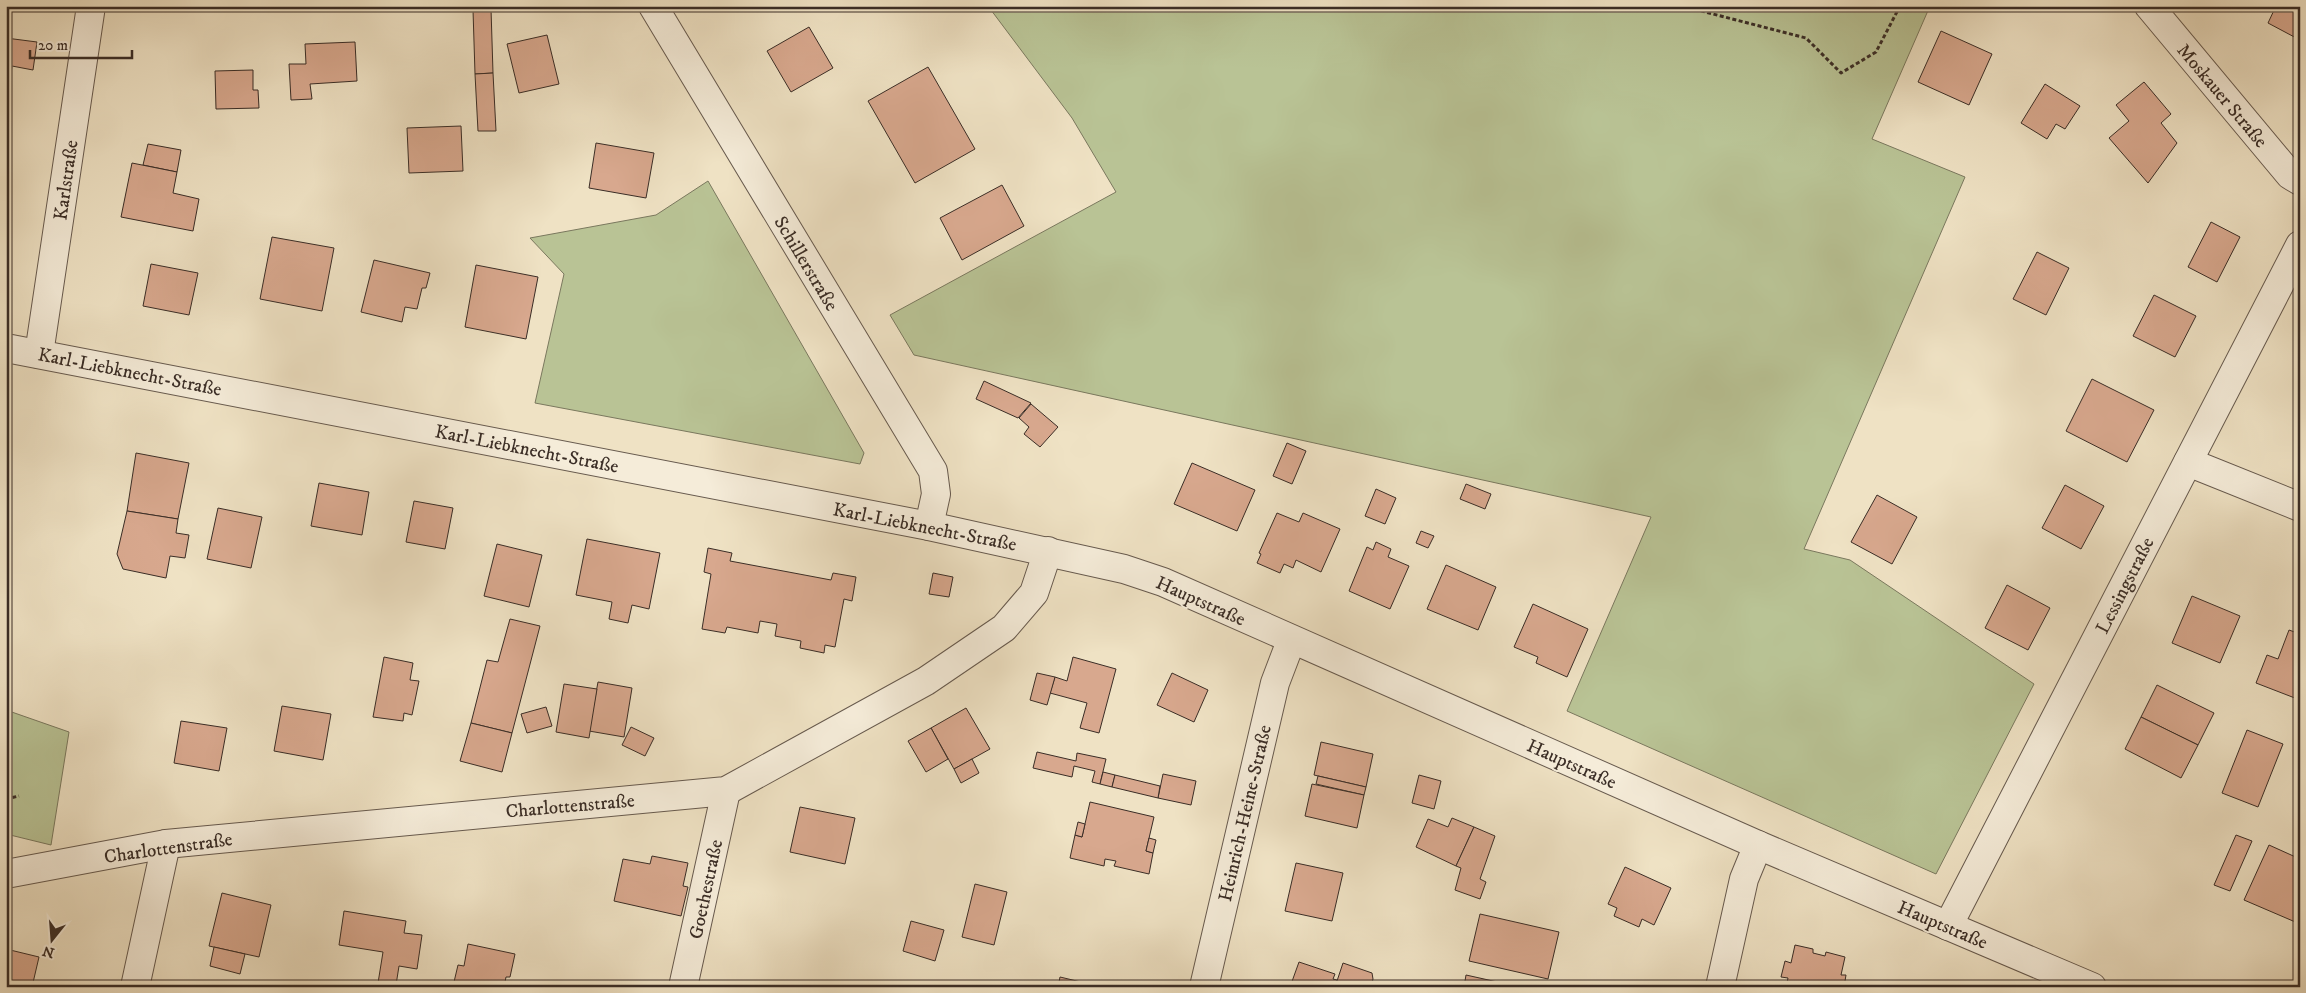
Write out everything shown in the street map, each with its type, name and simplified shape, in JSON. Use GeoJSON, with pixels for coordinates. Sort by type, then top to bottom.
{"type":"FeatureCollection","features":[{"type":"Feature","properties":{"kind":"street","name":"Karlstraße"},"geometry":{"type":"LineString","coordinates":[[40,354],[91,6]]}},
{"type":"Feature","properties":{"kind":"street","name":"Schillerstraße"},"geometry":{"type":"LineString","coordinates":[[653,6],[933,471],[936,494],[929,526]]}},
{"type":"Feature","properties":{"kind":"street","name":"Moskauer Straße"},"geometry":{"type":"LineString","coordinates":[[2149,6],[2290,175],[2300,181]]}},
{"type":"Feature","properties":{"kind":"street","name":"Lessingstraße"},"geometry":{"type":"LineString","coordinates":[[1948,926],[2300,245]]}},
{"type":"Feature","properties":{"kind":"street","name":"Karl-Liebknecht-Straße"},"geometry":{"type":"LineString","coordinates":[[6,348],[929,526],[1048,551]]}},
{"type":"Feature","properties":{"kind":"street"},"geometry":{"type":"LineString","coordinates":[[2188,462],[2300,507]]}},
{"type":"Feature","properties":{"kind":"street","name":"Hauptstraße"},"geometry":{"type":"LineString","coordinates":[[1048,551],[1124,569],[1164,582],[1291,641],[1758,845],[2092,987]]}},
{"type":"Feature","properties":{"kind":"street","name":"Charlottenstraße"},"geometry":{"type":"LineString","coordinates":[[6,874],[166,844],[726,791],[926,681],[1004,628],[1034,593],[1048,551]]}},
{"type":"Feature","properties":{"kind":"street","name":"Heinrich-Heine-Straße"},"geometry":{"type":"LineString","coordinates":[[1204,987],[1275,683],[1291,641]]}},
{"type":"Feature","properties":{"kind":"street","name":"Goethestraße"},"geometry":{"type":"LineString","coordinates":[[683,987],[726,791]]}},
{"type":"Feature","properties":{"kind":"street"},"geometry":{"type":"LineString","coordinates":[[135,987],[166,844]]}},
{"type":"Feature","properties":{"kind":"street"},"geometry":{"type":"LineString","coordinates":[[1720,987],[1744,879],[1758,845]]}},
{"type":"Feature","properties":{"kind":"path"},"geometry":{"type":"LineString","coordinates":[[1682,6],[1806,38],[1841,73],[1876,52],[1900,6]]}},
{"type":"Feature","properties":{"kind":"path"},"geometry":{"type":"LineString","coordinates":[[6,799],[19,796]]}},
{"type":"Feature","properties":{"kind":"green space"},"geometry":{"type":"Polygon","coordinates":[[[988,6],[1930,6],[1872,139],[1965,177],[1804,549],[1850,560],[2034,684],[1936,874],[1567,711],[1651,517],[914,355],[890,315],[1116,192],[1072,118],[988,6]]]}},
{"type":"Feature","properties":{"kind":"green space"},"geometry":{"type":"Polygon","coordinates":[[[708,181],[864,453],[860,464],[535,403],[564,274],[530,238],[656,215],[708,181]]]}},
{"type":"Feature","properties":{"kind":"green space"},"geometry":{"type":"Polygon","coordinates":[[[6,710],[69,732],[51,845],[6,834],[6,710]]]}},
{"type":"Feature","properties":{"kind":"building"},"geometry":{"type":"Polygon","coordinates":[[[2276,6],[2300,6],[2300,40],[2268,23],[2276,6]]]}},
{"type":"Feature","properties":{"kind":"building"},"geometry":{"type":"Polygon","coordinates":[[[491,9],[493,73],[475,74],[473,10],[491,9]]]}},
{"type":"Feature","properties":{"kind":"building"},"geometry":{"type":"Polygon","coordinates":[[[809,27],[833,68],[791,92],[767,51],[809,27]]]}},
{"type":"Feature","properties":{"kind":"building"},"geometry":{"type":"Polygon","coordinates":[[[1941,31],[1992,54],[1969,105],[1918,82],[1941,31]]]}},
{"type":"Feature","properties":{"kind":"building"},"geometry":{"type":"Polygon","coordinates":[[[547,35],[559,84],[519,93],[507,44],[547,35]]]}},
{"type":"Feature","properties":{"kind":"building"},"geometry":{"type":"Polygon","coordinates":[[[6,38],[37,42],[33,70],[12,66],[7,100],[6,38]]]}},
{"type":"Feature","properties":{"kind":"building"},"geometry":{"type":"Polygon","coordinates":[[[355,42],[357,81],[310,84],[312,99],[291,100],[289,64],[306,64],[305,44],[355,42]]]}},
{"type":"Feature","properties":{"kind":"building"},"geometry":{"type":"Polygon","coordinates":[[[928,67],[975,149],[915,183],[868,101],[928,67]]]}},
{"type":"Feature","properties":{"kind":"building"},"geometry":{"type":"Polygon","coordinates":[[[253,70],[253,90],[258,90],[259,108],[216,109],[215,71],[253,70]]]}},
{"type":"Feature","properties":{"kind":"building"},"geometry":{"type":"Polygon","coordinates":[[[493,73],[496,131],[478,131],[475,74],[493,73]]]}},
{"type":"Feature","properties":{"kind":"building"},"geometry":{"type":"Polygon","coordinates":[[[2144,82],[2171,114],[2161,123],[2177,143],[2148,183],[2109,138],[2129,121],[2116,105],[2144,82]]]}},
{"type":"Feature","properties":{"kind":"building"},"geometry":{"type":"Polygon","coordinates":[[[2045,84],[2080,106],[2065,129],[2056,124],[2047,139],[2021,123],[2045,84]]]}},
{"type":"Feature","properties":{"kind":"building"},"geometry":{"type":"Polygon","coordinates":[[[461,126],[463,171],[409,173],[407,128],[461,126]]]}},
{"type":"Feature","properties":{"kind":"building"},"geometry":{"type":"Polygon","coordinates":[[[596,143],[654,153],[646,198],[589,188],[596,143]]]}},
{"type":"Feature","properties":{"kind":"building"},"geometry":{"type":"Polygon","coordinates":[[[148,144],[181,150],[177,172],[143,165],[148,144]]]}},
{"type":"Feature","properties":{"kind":"building"},"geometry":{"type":"Polygon","coordinates":[[[132,163],[177,172],[173,193],[199,199],[193,231],[121,217],[132,163]]]}},
{"type":"Feature","properties":{"kind":"building"},"geometry":{"type":"Polygon","coordinates":[[[1002,185],[1024,226],[962,260],[940,218],[1002,185]]]}},
{"type":"Feature","properties":{"kind":"building"},"geometry":{"type":"Polygon","coordinates":[[[2211,222],[2240,237],[2217,282],[2188,267],[2211,222]]]}},
{"type":"Feature","properties":{"kind":"building"},"geometry":{"type":"Polygon","coordinates":[[[272,237],[334,248],[322,311],[260,299],[272,237]]]}},
{"type":"Feature","properties":{"kind":"building"},"geometry":{"type":"Polygon","coordinates":[[[2037,252],[2069,268],[2046,315],[2013,299],[2037,252]]]}},
{"type":"Feature","properties":{"kind":"building"},"geometry":{"type":"Polygon","coordinates":[[[374,260],[430,273],[426,288],[422,288],[417,309],[405,307],[402,322],[361,312],[374,260]]]}},
{"type":"Feature","properties":{"kind":"building"},"geometry":{"type":"Polygon","coordinates":[[[151,264],[198,273],[189,315],[143,306],[151,264]]]}},
{"type":"Feature","properties":{"kind":"building"},"geometry":{"type":"Polygon","coordinates":[[[476,265],[538,277],[526,339],[465,327],[476,265]]]}},
{"type":"Feature","properties":{"kind":"building"},"geometry":{"type":"Polygon","coordinates":[[[2154,295],[2196,316],[2175,357],[2133,336],[2154,295]]]}},
{"type":"Feature","properties":{"kind":"building"},"geometry":{"type":"Polygon","coordinates":[[[2092,379],[2154,410],[2127,462],[2066,431],[2092,379]]]}},
{"type":"Feature","properties":{"kind":"building"},"geometry":{"type":"Polygon","coordinates":[[[984,381],[1031,403],[1018,418],[976,399],[984,381]]]}},
{"type":"Feature","properties":{"kind":"building"},"geometry":{"type":"Polygon","coordinates":[[[1031,404],[1058,427],[1040,447],[1024,434],[1029,427],[1019,418],[1031,404]]]}},
{"type":"Feature","properties":{"kind":"building"},"geometry":{"type":"Polygon","coordinates":[[[1287,443],[1306,451],[1292,484],[1273,476],[1287,443]]]}},
{"type":"Feature","properties":{"kind":"building"},"geometry":{"type":"Polygon","coordinates":[[[136,453],[189,463],[178,519],[127,511],[136,453]]]}},
{"type":"Feature","properties":{"kind":"building"},"geometry":{"type":"Polygon","coordinates":[[[1192,463],[1255,490],[1237,531],[1174,504],[1192,463]]]}},
{"type":"Feature","properties":{"kind":"building"},"geometry":{"type":"Polygon","coordinates":[[[319,483],[369,492],[362,535],[311,526],[319,483]]]}},
{"type":"Feature","properties":{"kind":"building"},"geometry":{"type":"Polygon","coordinates":[[[1466,484],[1491,494],[1485,509],[1460,499],[1466,484]]]}},
{"type":"Feature","properties":{"kind":"building"},"geometry":{"type":"Polygon","coordinates":[[[2065,485],[2104,506],[2081,549],[2042,528],[2065,485]]]}},
{"type":"Feature","properties":{"kind":"building"},"geometry":{"type":"Polygon","coordinates":[[[1376,489],[1396,498],[1385,524],[1365,516],[1376,489]]]}},
{"type":"Feature","properties":{"kind":"building"},"geometry":{"type":"Polygon","coordinates":[[[1877,495],[1917,517],[1892,564],[1851,542],[1877,495]]]}},
{"type":"Feature","properties":{"kind":"building"},"geometry":{"type":"Polygon","coordinates":[[[414,501],[453,508],[445,549],[406,542],[414,501]]]}},
{"type":"Feature","properties":{"kind":"building"},"geometry":{"type":"Polygon","coordinates":[[[218,508],[262,517],[251,568],[207,559],[218,508]]]}},
{"type":"Feature","properties":{"kind":"building"},"geometry":{"type":"Polygon","coordinates":[[[127,511],[178,519],[176,533],[189,535],[185,558],[170,556],[166,578],[123,569],[117,554],[127,511]]]}},
{"type":"Feature","properties":{"kind":"building"},"geometry":{"type":"Polygon","coordinates":[[[1277,513],[1299,522],[1303,513],[1340,529],[1321,572],[1296,560],[1293,568],[1284,564],[1280,573],[1257,563],[1261,554],[1259,553],[1277,513]]]}},
{"type":"Feature","properties":{"kind":"building"},"geometry":{"type":"Polygon","coordinates":[[[1421,531],[1434,536],[1428,548],[1416,543],[1421,531]]]}},
{"type":"Feature","properties":{"kind":"building"},"geometry":{"type":"Polygon","coordinates":[[[587,539],[660,553],[649,609],[632,605],[628,623],[609,619],[612,602],[576,595],[587,539]]]}},
{"type":"Feature","properties":{"kind":"building"},"geometry":{"type":"Polygon","coordinates":[[[1376,542],[1391,549],[1388,557],[1409,566],[1390,609],[1349,591],[1367,547],[1373,550],[1376,542]]]}},
{"type":"Feature","properties":{"kind":"building"},"geometry":{"type":"Polygon","coordinates":[[[497,544],[542,555],[529,607],[484,596],[497,544]]]}},
{"type":"Feature","properties":{"kind":"building"},"geometry":{"type":"Polygon","coordinates":[[[708,548],[732,553],[730,561],[831,580],[833,573],[856,577],[852,601],[844,599],[835,647],[825,645],[824,653],[800,648],[801,641],[775,636],[777,624],[760,621],[758,633],[727,627],[725,633],[702,629],[711,574],[704,572],[708,548]]]}},
{"type":"Feature","properties":{"kind":"building"},"geometry":{"type":"Polygon","coordinates":[[[1446,565],[1496,587],[1478,630],[1427,609],[1446,565]]]}},
{"type":"Feature","properties":{"kind":"building"},"geometry":{"type":"Polygon","coordinates":[[[933,573],[953,577],[949,597],[929,594],[933,573]]]}},
{"type":"Feature","properties":{"kind":"building"},"geometry":{"type":"Polygon","coordinates":[[[2007,585],[2050,608],[2028,650],[1985,628],[2007,585]]]}},
{"type":"Feature","properties":{"kind":"building"},"geometry":{"type":"Polygon","coordinates":[[[2192,596],[2240,616],[2220,663],[2172,643],[2192,596]]]}},
{"type":"Feature","properties":{"kind":"building"},"geometry":{"type":"Polygon","coordinates":[[[1533,604],[1588,629],[1567,677],[1536,663],[1538,657],[1514,647],[1533,604]]]}},
{"type":"Feature","properties":{"kind":"building"},"geometry":{"type":"Polygon","coordinates":[[[510,619],[540,626],[512,733],[471,723],[487,660],[498,662],[510,619]]]}},
{"type":"Feature","properties":{"kind":"building"},"geometry":{"type":"Polygon","coordinates":[[[2289,630],[2300,634],[2300,700],[2256,683],[2267,655],[2278,659],[2289,630]]]}},
{"type":"Feature","properties":{"kind":"building"},"geometry":{"type":"Polygon","coordinates":[[[384,657],[413,663],[410,680],[419,681],[412,715],[404,713],[403,721],[373,717],[384,657]]]}},
{"type":"Feature","properties":{"kind":"building"},"geometry":{"type":"Polygon","coordinates":[[[1073,657],[1116,669],[1099,733],[1080,728],[1087,703],[1050,693],[1055,677],[1067,681],[1073,657]]]}},
{"type":"Feature","properties":{"kind":"building"},"geometry":{"type":"Polygon","coordinates":[[[1037,673],[1055,677],[1047,705],[1030,700],[1037,673]]]}},
{"type":"Feature","properties":{"kind":"building"},"geometry":{"type":"Polygon","coordinates":[[[1172,673],[1208,690],[1194,722],[1157,705],[1172,673]]]}},
{"type":"Feature","properties":{"kind":"building"},"geometry":{"type":"Polygon","coordinates":[[[598,682],[632,688],[624,737],[589,731],[598,682]]]}},
{"type":"Feature","properties":{"kind":"building"},"geometry":{"type":"Polygon","coordinates":[[[564,684],[597,689],[589,738],[556,732],[564,684]]]}},
{"type":"Feature","properties":{"kind":"building"},"geometry":{"type":"Polygon","coordinates":[[[2157,685],[2214,713],[2198,745],[2141,717],[2157,685]]]}},
{"type":"Feature","properties":{"kind":"building"},"geometry":{"type":"Polygon","coordinates":[[[282,706],[331,714],[323,760],[274,751],[282,706]]]}},
{"type":"Feature","properties":{"kind":"building"},"geometry":{"type":"Polygon","coordinates":[[[546,707],[552,726],[527,733],[521,714],[546,707]]]}},
{"type":"Feature","properties":{"kind":"building"},"geometry":{"type":"Polygon","coordinates":[[[966,708],[990,749],[954,769],[931,728],[966,708]]]}},
{"type":"Feature","properties":{"kind":"building"},"geometry":{"type":"Polygon","coordinates":[[[2141,717],[2198,745],[2181,778],[2125,749],[2141,717]]]}},
{"type":"Feature","properties":{"kind":"building"},"geometry":{"type":"Polygon","coordinates":[[[181,721],[227,728],[219,771],[174,763],[181,721]]]}},
{"type":"Feature","properties":{"kind":"building"},"geometry":{"type":"Polygon","coordinates":[[[471,723],[512,733],[502,772],[460,761],[471,723]]]}},
{"type":"Feature","properties":{"kind":"building"},"geometry":{"type":"Polygon","coordinates":[[[631,727],[654,738],[645,756],[622,745],[631,727]]]}},
{"type":"Feature","properties":{"kind":"building"},"geometry":{"type":"Polygon","coordinates":[[[931,728],[948,759],[926,772],[908,741],[931,728]]]}},
{"type":"Feature","properties":{"kind":"building"},"geometry":{"type":"Polygon","coordinates":[[[2247,730],[2283,744],[2258,807],[2222,793],[2247,730]]]}},
{"type":"Feature","properties":{"kind":"building"},"geometry":{"type":"Polygon","coordinates":[[[1321,742],[1373,754],[1366,787],[1314,775],[1321,742]]]}},
{"type":"Feature","properties":{"kind":"building"},"geometry":{"type":"Polygon","coordinates":[[[1037,752],[1076,761],[1077,753],[1106,759],[1100,784],[1092,782],[1095,771],[1074,766],[1072,777],[1033,768],[1037,752]]]}},
{"type":"Feature","properties":{"kind":"building"},"geometry":{"type":"Polygon","coordinates":[[[972,759],[979,773],[961,783],[954,769],[972,759]]]}},
{"type":"Feature","properties":{"kind":"building"},"geometry":{"type":"Polygon","coordinates":[[[1103,772],[1115,775],[1112,787],[1100,784],[1103,772]]]}},
{"type":"Feature","properties":{"kind":"building"},"geometry":{"type":"Polygon","coordinates":[[[1163,774],[1196,781],[1191,805],[1158,798],[1163,774]]]}},
{"type":"Feature","properties":{"kind":"building"},"geometry":{"type":"Polygon","coordinates":[[[1115,775],[1160,786],[1158,798],[1112,787],[1115,775]]]}},
{"type":"Feature","properties":{"kind":"building"},"geometry":{"type":"Polygon","coordinates":[[[1419,775],[1441,781],[1434,809],[1412,803],[1419,775]]]}},
{"type":"Feature","properties":{"kind":"building"},"geometry":{"type":"Polygon","coordinates":[[[1318,776],[1366,787],[1364,795],[1316,784],[1318,776]]]}},
{"type":"Feature","properties":{"kind":"building"},"geometry":{"type":"Polygon","coordinates":[[[1312,784],[1364,795],[1357,828],[1305,816],[1312,784]]]}},
{"type":"Feature","properties":{"kind":"building"},"geometry":{"type":"Polygon","coordinates":[[[1090,802],[1154,817],[1146,851],[1153,853],[1149,874],[1114,866],[1116,861],[1105,859],[1104,866],[1070,858],[1075,835],[1082,837],[1090,802]]]}},
{"type":"Feature","properties":{"kind":"building"},"geometry":{"type":"Polygon","coordinates":[[[800,807],[855,818],[845,864],[790,852],[800,807]]]}},
{"type":"Feature","properties":{"kind":"building"},"geometry":{"type":"Polygon","coordinates":[[[1452,818],[1474,827],[1456,866],[1416,847],[1428,819],[1448,827],[1452,818]]]}},
{"type":"Feature","properties":{"kind":"building"},"geometry":{"type":"Polygon","coordinates":[[[1078,822],[1085,824],[1082,837],[1075,835],[1078,822]]]}},
{"type":"Feature","properties":{"kind":"building"},"geometry":{"type":"Polygon","coordinates":[[[1474,827],[1495,836],[1480,879],[1486,882],[1480,899],[1455,890],[1461,868],[1456,866],[1474,827]]]}},
{"type":"Feature","properties":{"kind":"building"},"geometry":{"type":"Polygon","coordinates":[[[2236,835],[2252,841],[2230,891],[2214,885],[2236,835]]]}},
{"type":"Feature","properties":{"kind":"building"},"geometry":{"type":"Polygon","coordinates":[[[1149,838],[1156,840],[1153,853],[1146,851],[1149,838]]]}},
{"type":"Feature","properties":{"kind":"building"},"geometry":{"type":"Polygon","coordinates":[[[2269,845],[2300,859],[2300,924],[2244,900],[2269,845]]]}},
{"type":"Feature","properties":{"kind":"building"},"geometry":{"type":"Polygon","coordinates":[[[652,856],[688,863],[683,886],[688,887],[681,916],[614,901],[623,859],[650,864],[652,856]]]}},
{"type":"Feature","properties":{"kind":"building"},"geometry":{"type":"Polygon","coordinates":[[[1296,863],[1343,873],[1332,921],[1285,911],[1296,863]]]}},
{"type":"Feature","properties":{"kind":"building"},"geometry":{"type":"Polygon","coordinates":[[[1625,867],[1671,888],[1654,925],[1642,919],[1639,927],[1614,916],[1617,908],[1608,904],[1625,867]]]}},
{"type":"Feature","properties":{"kind":"building"},"geometry":{"type":"Polygon","coordinates":[[[975,884],[1007,892],[994,945],[962,937],[975,884]]]}},
{"type":"Feature","properties":{"kind":"building"},"geometry":{"type":"Polygon","coordinates":[[[222,893],[271,905],[259,957],[209,946],[222,893]]]}},
{"type":"Feature","properties":{"kind":"building"},"geometry":{"type":"Polygon","coordinates":[[[344,911],[406,921],[404,933],[422,935],[417,969],[399,966],[396,985],[378,983],[383,952],[339,945],[344,911]]]}},
{"type":"Feature","properties":{"kind":"building"},"geometry":{"type":"Polygon","coordinates":[[[1480,914],[1559,932],[1548,979],[1469,961],[1480,914]]]}},
{"type":"Feature","properties":{"kind":"building"},"geometry":{"type":"Polygon","coordinates":[[[911,921],[944,930],[935,961],[903,951],[911,921]]]}},
{"type":"Feature","properties":{"kind":"building"},"geometry":{"type":"Polygon","coordinates":[[[468,944],[515,954],[510,977],[506,977],[504,987],[459,987],[460,983],[454,982],[458,965],[464,966],[468,944]]]}},
{"type":"Feature","properties":{"kind":"building"},"geometry":{"type":"Polygon","coordinates":[[[1795,945],[1813,949],[1813,953],[1825,956],[1826,952],[1845,957],[1841,975],[1846,975],[1844,987],[1786,987],[1788,978],[1781,977],[1785,961],[1791,963],[1795,945]]]}},
{"type":"Feature","properties":{"kind":"building"},"geometry":{"type":"Polygon","coordinates":[[[214,947],[245,954],[240,974],[210,966],[214,947]]]}},
{"type":"Feature","properties":{"kind":"building"},"geometry":{"type":"Polygon","coordinates":[[[6,949],[39,957],[32,987],[6,987],[6,949]]]}},
{"type":"Feature","properties":{"kind":"building"},"geometry":{"type":"Polygon","coordinates":[[[1299,962],[1335,974],[1333,979],[1337,980],[1335,987],[1290,987],[1299,962]]]}},
{"type":"Feature","properties":{"kind":"building"},"geometry":{"type":"Polygon","coordinates":[[[1343,963],[1372,973],[1371,987],[1335,987],[1343,963]]]}},
{"type":"Feature","properties":{"kind":"building"},"geometry":{"type":"Polygon","coordinates":[[[1466,975],[1511,985],[1510,987],[1464,987],[1466,975]]]}},
{"type":"Feature","properties":{"kind":"building"},"geometry":{"type":"Polygon","coordinates":[[[1060,977],[1102,987],[1058,987],[1060,977]]]}}]}
